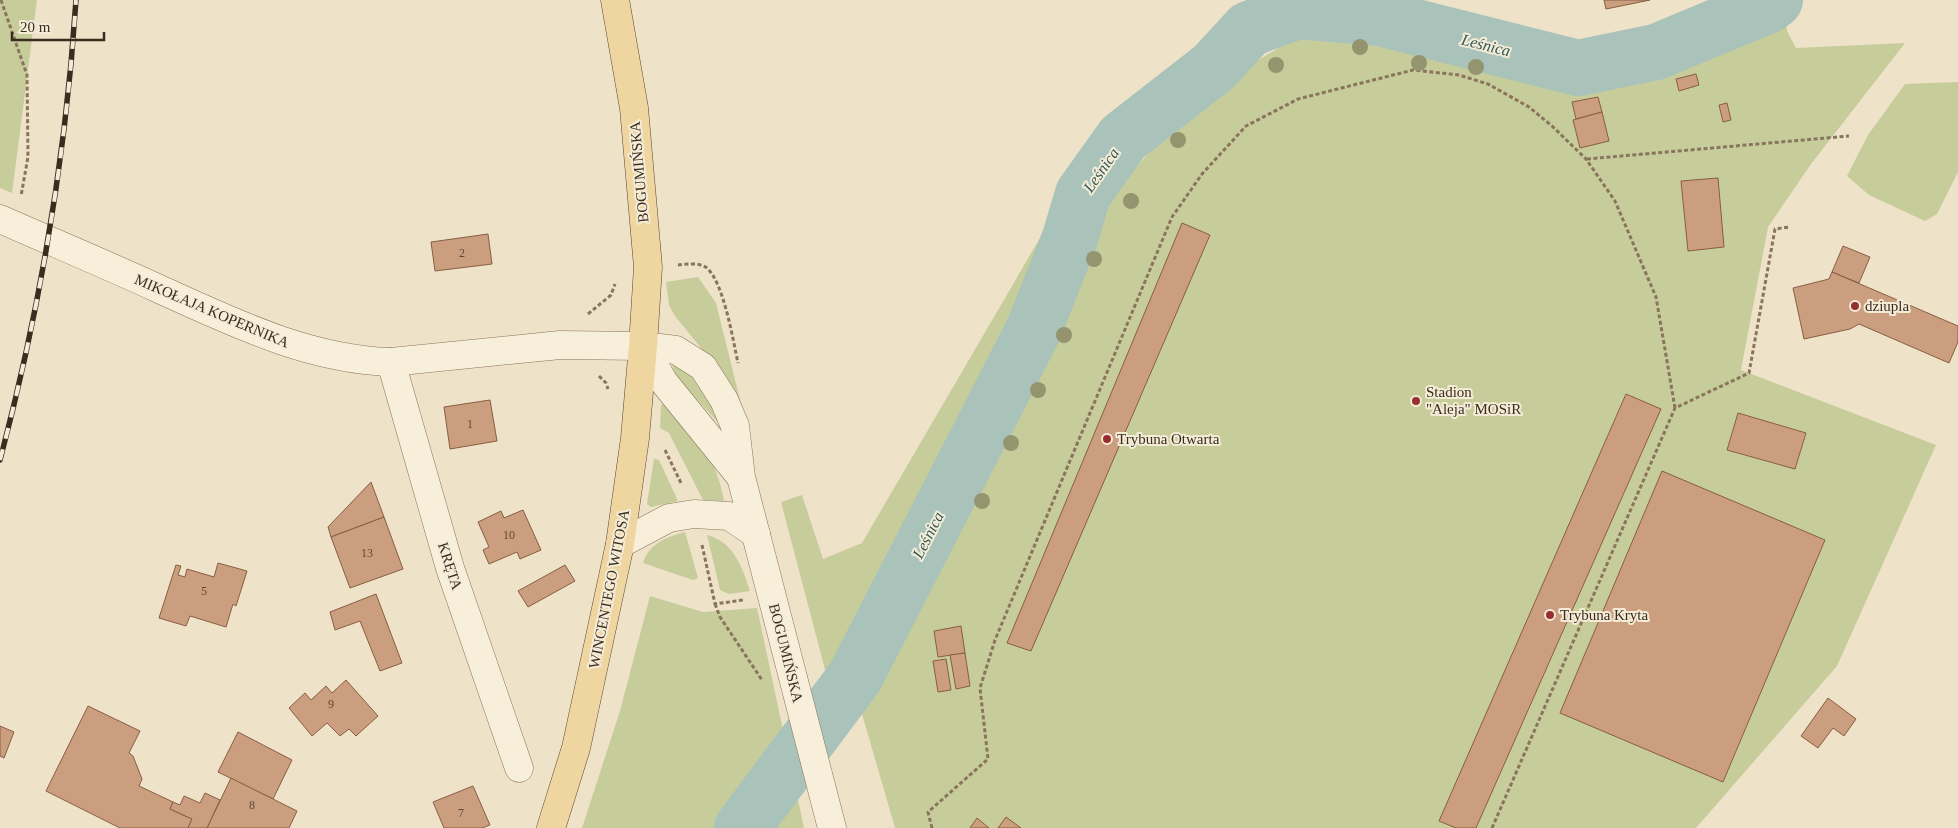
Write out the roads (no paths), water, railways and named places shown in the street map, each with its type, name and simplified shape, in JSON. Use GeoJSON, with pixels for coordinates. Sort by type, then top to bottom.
{"type":"FeatureCollection","features":[{"type":"Feature","properties":{"kind":"main road","name":"BOGUMIŃSKA"},"geometry":{"type":"LineString","coordinates":[[615,0],[634,108],[648,267],[643,346]]}},
{"type":"Feature","properties":{"kind":"main road","name":"WINCENTEGO WITOSA"},"geometry":{"type":"LineString","coordinates":[[551,828],[576,748],[620,544],[635,438],[643,346]]}},
{"type":"Feature","properties":{"kind":"street","name":"MIKOŁAJA KOPERNIKA"},"geometry":{"type":"LineString","coordinates":[[0,219],[274,339],[336,356],[367,361],[391,362],[418,361],[560,345],[643,346]]}},
{"type":"Feature","properties":{"kind":"street","name":"BOGUMIŃSKA"},"geometry":{"type":"LineString","coordinates":[[643,346],[663,381],[741,477]]}},
{"type":"Feature","properties":{"kind":"street","name":"BOGUMIŃSKA"},"geometry":{"type":"LineString","coordinates":[[643,346],[676,350],[704,367],[724,400],[734,426],[741,477],[832,828]]}},
{"type":"Feature","properties":{"kind":"street","name":"KRĘTA"},"geometry":{"type":"LineString","coordinates":[[391,362],[450,568],[519,768]]}},
{"type":"Feature","properties":{"kind":"street"},"geometry":{"type":"LineString","coordinates":[[620,544],[669,518],[694,514],[729,516],[756,534]]}},
{"type":"Feature","properties":{"kind":"water"},"geometry":{"type":"Polygon","coordinates":[[[1759,0],[1800,0],[1754,31],[1743,8],[1759,0]]]}},
{"type":"Feature","properties":{"kind":"waterway","name":"Leśnica"},"geometry":{"type":"LineString","coordinates":[[742,828],[855,677],[1034,329],[1070,238],[1083,194],[1123,138],[1214,67],[1249,29],[1298,11],[1380,18],[1578,68],[1656,52],[1767,6],[1775,0]]}},
{"type":"Feature","properties":{"kind":"railway"},"geometry":{"type":"LineString","coordinates":[[0,460],[27,346],[49,232],[66,116],[76,0]]}},
{"type":"Feature","properties":{"kind":"place","name":"dziupla"},"geometry":{"type":"Point","coordinates":[1855,306]}},
{"type":"Feature","properties":{"kind":"place","name":"Stadion \"Aleja\" MOSiR"},"geometry":{"type":"Point","coordinates":[1416,401]}},
{"type":"Feature","properties":{"kind":"place","name":"Trybuna Otwarta"},"geometry":{"type":"Point","coordinates":[1107,439]}},
{"type":"Feature","properties":{"kind":"place","name":"Trybuna Kryta"},"geometry":{"type":"Point","coordinates":[1550,615]}}]}
